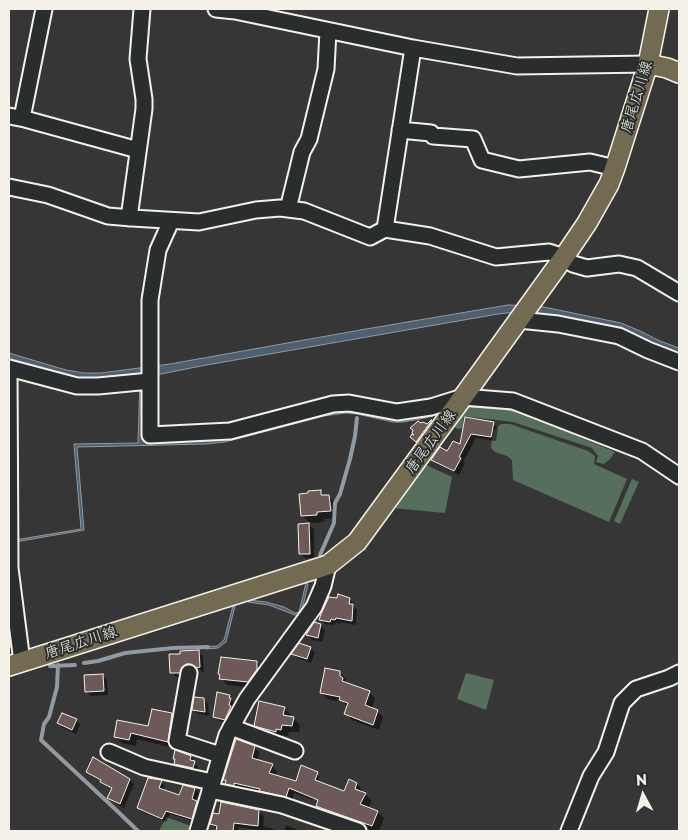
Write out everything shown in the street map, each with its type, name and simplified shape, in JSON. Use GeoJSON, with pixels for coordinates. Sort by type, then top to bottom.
{"type":"FeatureCollection","features":[{"type":"Feature","properties":{"kind":"main road","name":"唐尾広川線"},"geometry":{"type":"LineString","coordinates":[[15,664],[328,565],[357,542],[524,313],[587,222],[615,168],[648,64],[659,9]]}},
{"type":"Feature","properties":{"kind":"main road"},"geometry":{"type":"LineString","coordinates":[[648,64],[679,73]]}},
{"type":"Feature","properties":{"kind":"street"},"geometry":{"type":"LineString","coordinates":[[44,9],[15,117],[138,150]]}},
{"type":"Feature","properties":{"kind":"street"},"geometry":{"type":"LineString","coordinates":[[129,218],[144,109],[138,59],[142,9]]}},
{"type":"Feature","properties":{"kind":"street"},"geometry":{"type":"LineString","coordinates":[[216,9],[235,11],[413,48],[517,66],[648,64]]}},
{"type":"Feature","properties":{"kind":"street"},"geometry":{"type":"LineString","coordinates":[[288,209],[302,152],[309,139],[326,69],[328,31]]}},
{"type":"Feature","properties":{"kind":"street"},"geometry":{"type":"LineString","coordinates":[[385,229],[413,48]]}},
{"type":"Feature","properties":{"kind":"street"},"geometry":{"type":"LineString","coordinates":[[400,130],[431,133],[433,136],[473,139],[482,160],[519,168],[590,162],[615,168]]}},
{"type":"Feature","properties":{"kind":"street"},"geometry":{"type":"LineString","coordinates":[[9,186],[48,195],[108,216],[129,218],[200,222],[256,210],[280,208],[304,211],[370,237],[385,229],[430,236],[496,256],[549,252],[564,257],[572,264],[587,268],[619,264],[636,268],[679,293]]}},
{"type":"Feature","properties":{"kind":"street"},"geometry":{"type":"LineString","coordinates":[[171,221],[158,250],[150,300],[150,435],[230,431],[333,404],[349,403],[397,412],[459,403],[513,401],[642,451],[679,476]]}},
{"type":"Feature","properties":{"kind":"street"},"geometry":{"type":"LineString","coordinates":[[524,313],[558,324],[618,336],[679,362]]}},
{"type":"Feature","properties":{"kind":"street"},"geometry":{"type":"LineString","coordinates":[[15,664],[9,568],[9,368],[77,386],[98,386],[150,374]]}},
{"type":"Feature","properties":{"kind":"street"},"geometry":{"type":"LineString","coordinates":[[198,831],[227,735],[246,699],[314,607],[323,586],[328,565]]}},
{"type":"Feature","properties":{"kind":"street"},"geometry":{"type":"LineString","coordinates":[[189,673],[177,741],[220,755]]}},
{"type":"Feature","properties":{"kind":"street"},"geometry":{"type":"LineString","coordinates":[[569,831],[590,776],[606,752],[622,703],[636,689],[679,673]]}},
{"type":"Feature","properties":{"kind":"street"},"geometry":{"type":"LineString","coordinates":[[231,727],[295,751]]}},
{"type":"Feature","properties":{"kind":"street"},"geometry":{"type":"LineString","coordinates":[[109,752],[144,767],[282,805],[358,831]]}},
{"type":"Feature","properties":{"kind":"green space"},"geometry":{"type":"Polygon","coordinates":[[[466,406],[513,409],[615,452],[604,464],[596,462],[598,456],[592,448],[513,422],[464,416],[462,428],[458,429],[452,426],[466,406]]]}},
{"type":"Feature","properties":{"kind":"green space"},"geometry":{"type":"Polygon","coordinates":[[[501,424],[510,424],[588,451],[595,456],[594,464],[627,479],[609,522],[513,480],[512,460],[491,448],[493,431],[501,424]]]}},
{"type":"Feature","properties":{"kind":"green space"},"geometry":{"type":"Polygon","coordinates":[[[424,464],[452,477],[445,513],[392,508],[424,464]]]}},
{"type":"Feature","properties":{"kind":"green space"},"geometry":{"type":"Polygon","coordinates":[[[632,479],[639,482],[620,524],[614,521],[632,479]]]}},
{"type":"Feature","properties":{"kind":"green space"},"geometry":{"type":"Polygon","coordinates":[[[466,673],[494,680],[486,710],[457,699],[466,673]]]}},
{"type":"Feature","properties":{"kind":"green space"},"geometry":{"type":"Polygon","coordinates":[[[166,817],[191,826],[190,831],[159,831],[166,817]]]}},
{"type":"Feature","properties":{"kind":"water"},"geometry":{"type":"Polygon","coordinates":[[[508,305],[539,306],[621,323],[679,348],[679,358],[516,312],[498,314],[156,375],[146,439],[310,413],[466,402],[503,404],[638,453],[679,481],[679,487],[643,460],[517,412],[503,409],[467,407],[404,422],[393,422],[345,413],[324,416],[225,442],[77,447],[84,530],[15,542],[15,540],[81,529],[74,444],[138,443],[140,378],[79,380],[9,362],[9,353],[66,370],[101,373],[170,364],[508,305]]]}},
{"type":"Feature","properties":{"kind":"water"},"geometry":{"type":"Polygon","coordinates":[[[306,583],[308,584],[301,615],[295,615],[269,605],[248,602],[248,600],[266,602],[284,607],[295,613],[299,612],[306,583]]]}},
{"type":"Feature","properties":{"kind":"water"},"geometry":{"type":"Polygon","coordinates":[[[233,606],[235,606],[226,642],[218,648],[206,649],[205,647],[217,646],[224,640],[233,606]]]}},
{"type":"Feature","properties":{"kind":"building"},"geometry":{"type":"Polygon","coordinates":[[[465,417],[494,422],[491,437],[471,434],[454,471],[431,460],[440,447],[447,451],[453,441],[460,444],[465,417]]]}},
{"type":"Feature","properties":{"kind":"building"},"geometry":{"type":"Polygon","coordinates":[[[431,420],[416,442],[410,437],[412,434],[414,435],[412,433],[413,430],[410,428],[418,421],[427,424],[431,420]]]}},
{"type":"Feature","properties":{"kind":"building"},"geometry":{"type":"Polygon","coordinates":[[[321,490],[321,495],[329,495],[331,511],[317,512],[317,515],[301,516],[299,494],[321,490]]]}},
{"type":"Feature","properties":{"kind":"building"},"geometry":{"type":"Polygon","coordinates":[[[309,523],[310,554],[299,554],[298,524],[309,523]]]}},
{"type":"Feature","properties":{"kind":"building"},"geometry":{"type":"Polygon","coordinates":[[[338,594],[350,598],[349,604],[353,604],[352,621],[336,618],[335,620],[331,619],[330,622],[319,620],[329,597],[337,598],[338,594]]]}},
{"type":"Feature","properties":{"kind":"building"},"geometry":{"type":"Polygon","coordinates":[[[314,622],[321,624],[318,638],[306,635],[314,622]]]}},
{"type":"Feature","properties":{"kind":"building"},"geometry":{"type":"Polygon","coordinates":[[[299,643],[311,647],[307,659],[291,654],[299,643]]]}},
{"type":"Feature","properties":{"kind":"building"},"geometry":{"type":"Polygon","coordinates":[[[199,650],[200,667],[196,668],[191,664],[186,664],[182,667],[180,673],[170,673],[169,654],[180,654],[180,651],[199,650]]]}},
{"type":"Feature","properties":{"kind":"building"},"geometry":{"type":"Polygon","coordinates":[[[221,657],[257,661],[257,669],[248,682],[219,679],[221,657]]]}},
{"type":"Feature","properties":{"kind":"building"},"geometry":{"type":"Polygon","coordinates":[[[325,668],[340,671],[340,676],[343,678],[342,681],[370,691],[365,705],[378,710],[373,725],[344,714],[348,703],[339,700],[340,697],[320,693],[325,668]]]}},
{"type":"Feature","properties":{"kind":"building"},"geometry":{"type":"Polygon","coordinates":[[[103,674],[104,691],[85,692],[84,675],[103,674]]]}},
{"type":"Feature","properties":{"kind":"building"},"geometry":{"type":"Polygon","coordinates":[[[217,692],[230,695],[229,698],[231,698],[229,705],[231,706],[225,720],[213,717],[217,692]]]}},
{"type":"Feature","properties":{"kind":"building"},"geometry":{"type":"Polygon","coordinates":[[[194,697],[204,698],[205,712],[192,710],[194,697]]]}},
{"type":"Feature","properties":{"kind":"building"},"geometry":{"type":"Polygon","coordinates":[[[259,701],[285,707],[283,715],[294,717],[292,726],[282,725],[281,730],[276,729],[276,732],[254,726],[259,701]]]}},
{"type":"Feature","properties":{"kind":"building"},"geometry":{"type":"Polygon","coordinates":[[[152,709],[172,713],[168,742],[131,733],[129,740],[114,737],[117,720],[148,726],[152,709]]]}},
{"type":"Feature","properties":{"kind":"building"},"geometry":{"type":"Polygon","coordinates":[[[62,713],[77,719],[72,730],[57,723],[62,713]]]}},
{"type":"Feature","properties":{"kind":"building"},"geometry":{"type":"Polygon","coordinates":[[[236,739],[255,746],[252,758],[273,764],[269,773],[296,781],[301,765],[318,772],[315,780],[344,791],[349,779],[357,783],[355,789],[366,793],[360,804],[378,811],[372,826],[316,806],[318,800],[289,788],[286,797],[234,783],[234,786],[225,784],[226,780],[223,780],[236,739]]]}},
{"type":"Feature","properties":{"kind":"building"},"geometry":{"type":"Polygon","coordinates":[[[175,750],[191,756],[190,760],[195,761],[193,768],[174,764],[175,750]]]}},
{"type":"Feature","properties":{"kind":"building"},"geometry":{"type":"Polygon","coordinates":[[[93,757],[130,779],[120,804],[107,798],[112,788],[86,772],[93,757]]]}},
{"type":"Feature","properties":{"kind":"building"},"geometry":{"type":"Polygon","coordinates":[[[148,778],[162,780],[159,788],[179,795],[183,785],[195,788],[192,799],[197,801],[192,819],[166,811],[162,819],[137,808],[148,778]]]}},
{"type":"Feature","properties":{"kind":"building"},"geometry":{"type":"Polygon","coordinates":[[[221,802],[259,810],[258,826],[234,823],[233,831],[216,831],[217,826],[210,824],[213,813],[219,814],[221,802]]]}},
{"type":"Feature","properties":{"kind":"waterway"},"geometry":{"type":"LineString","coordinates":[[320,555],[334,523],[335,503],[340,494],[350,459],[357,418]]}},
{"type":"Feature","properties":{"kind":"waterway"},"geometry":{"type":"LineString","coordinates":[[9,623],[11,646],[9,646]]}},
{"type":"Feature","properties":{"kind":"waterway"},"geometry":{"type":"LineString","coordinates":[[84,663],[125,653],[173,648],[208,647]]}},
{"type":"Feature","properties":{"kind":"waterway"},"geometry":{"type":"LineString","coordinates":[[58,665],[57,687],[49,717],[44,724],[41,740],[138,831]]}},
{"type":"Feature","properties":{"kind":"waterway"},"geometry":{"type":"LineString","coordinates":[[50,666],[75,665]]}}]}
